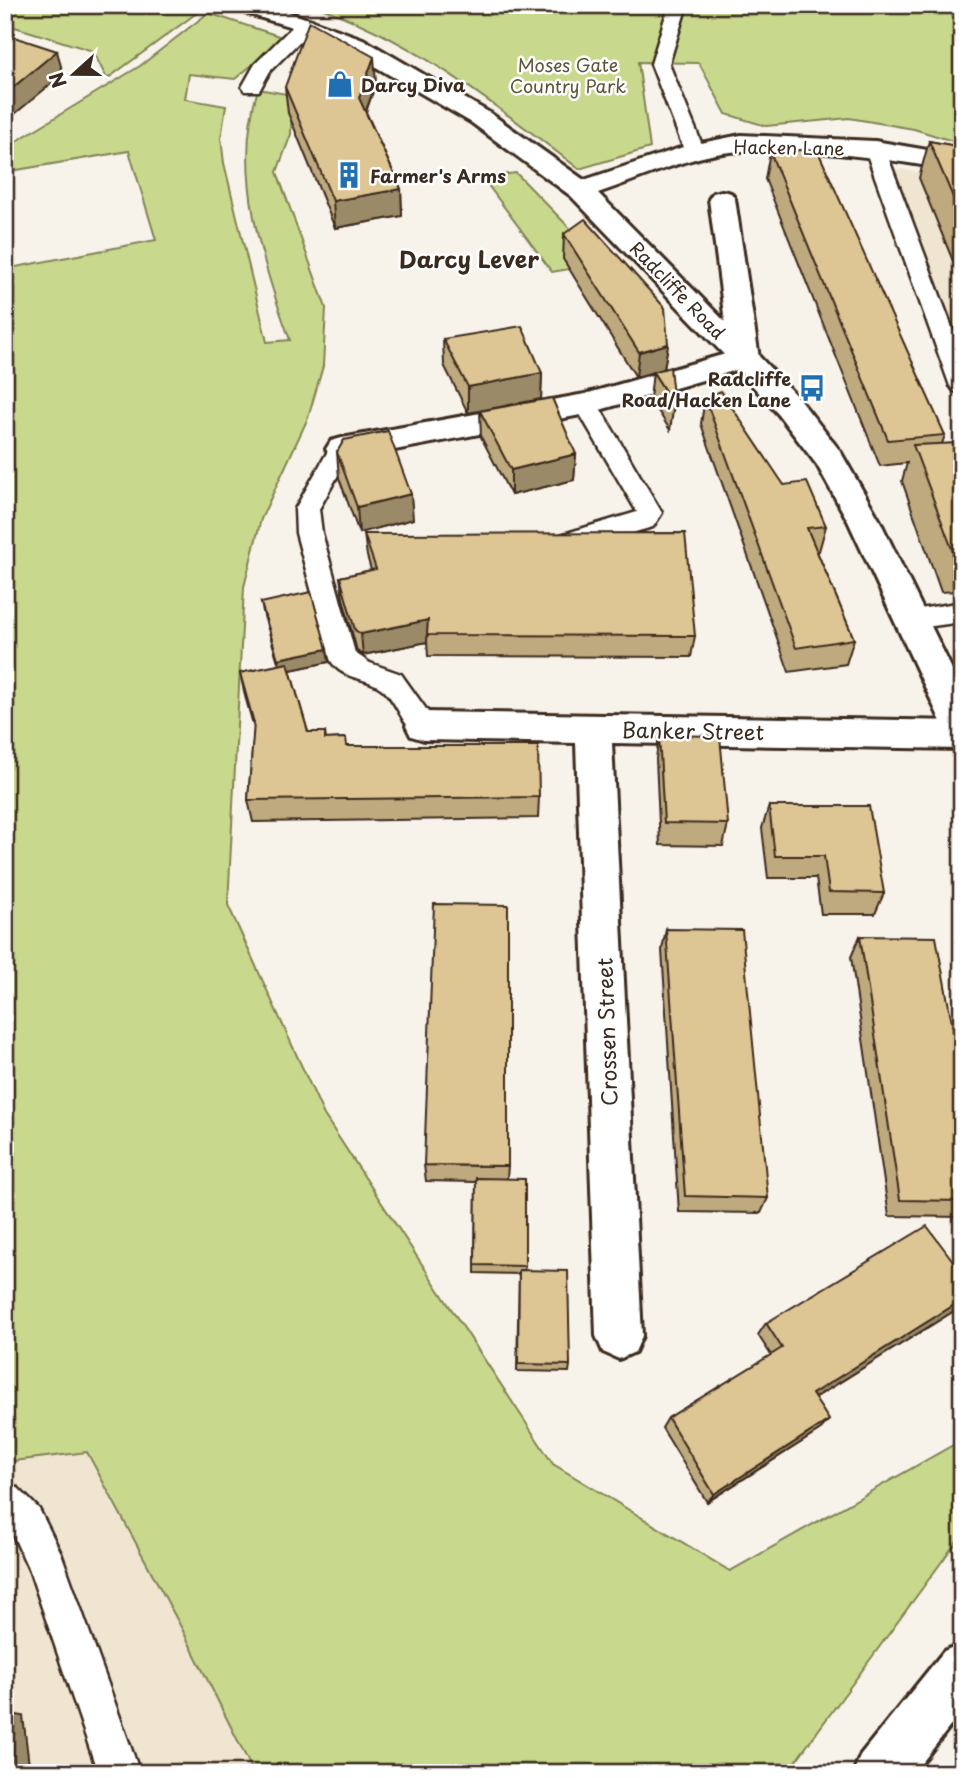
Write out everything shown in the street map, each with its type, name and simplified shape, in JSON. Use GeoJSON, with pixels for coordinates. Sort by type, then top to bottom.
{"type":"FeatureCollection","features":[{"type":"Feature","properties":{"kind":"street","name":"Radcliffe Road"},"geometry":{"type":"LineString","coordinates":[[243,5],[303,23],[354,44],[481,118],[580,190],[744,358],[789,407],[829,459],[864,521],[962,728]]}},
{"type":"Feature","properties":{"kind":"street","name":"Hacken Lane"},"geometry":{"type":"LineString","coordinates":[[580,190],[695,152],[741,143],[875,149],[962,164]]}},
{"type":"Feature","properties":{"kind":"street"},"geometry":{"type":"LineString","coordinates":[[340,450],[586,404],[744,358],[722,199]]}},
{"type":"Feature","properties":{"kind":"street","name":"Banker Street"},"geometry":{"type":"LineString","coordinates":[[424,726],[962,735]]}},
{"type":"Feature","properties":{"kind":"street","name":"Crossen Street"},"geometry":{"type":"LineString","coordinates":[[593,728],[619,1336]]}},
{"type":"Feature","properties":{"kind":"street"},"geometry":{"type":"LineString","coordinates":[[880,1773],[962,1669]]}},
{"type":"Feature","properties":{"kind":"lane"},"geometry":{"type":"LineString","coordinates":[[678,5],[660,64],[695,152]]}},
{"type":"Feature","properties":{"kind":"lane"},"geometry":{"type":"LineString","coordinates":[[252,87],[262,68],[303,23]]}},
{"type":"Feature","properties":{"kind":"lane"},"geometry":{"type":"LineString","coordinates":[[875,149],[962,386]]}},
{"type":"Feature","properties":{"kind":"lane"},"geometry":{"type":"LineString","coordinates":[[566,541],[644,521],[650,513],[586,404]]}},
{"type":"Feature","properties":{"kind":"lane"},"geometry":{"type":"LineString","coordinates":[[340,450],[307,509],[309,533],[343,659],[360,670],[391,681],[424,726]]}},
{"type":"Feature","properties":{"kind":"lane"},"geometry":{"type":"LineString","coordinates":[[911,619],[962,612]]}},
{"type":"Feature","properties":{"kind":"lane"},"geometry":{"type":"LineString","coordinates":[[5,1502],[26,1522],[47,1567],[119,1773]]}},
{"type":"Feature","properties":{"kind":"shaded area"},"geometry":{"type":"Polygon","coordinates":[[[892,168],[962,179],[962,358],[892,168]]]}},
{"type":"Feature","properties":{"kind":"shaded area"},"geometry":{"type":"Polygon","coordinates":[[[87,1452],[181,1627],[254,1773],[5,1773],[5,1462],[87,1452]]]}},
{"type":"Feature","properties":{"kind":"green space"},"geometry":{"type":"Polygon","coordinates":[[[5,5],[192,5],[202,9],[107,79],[93,51],[5,24],[5,5]]]}},
{"type":"Feature","properties":{"kind":"green space","name":"Moses Gate Country Park"},"geometry":{"type":"Polygon","coordinates":[[[312,5],[962,5],[962,144],[914,129],[849,118],[766,126],[726,114],[699,63],[638,62],[650,148],[579,169],[452,75],[385,36],[312,5]]]}},
{"type":"Feature","properties":{"kind":"green space"},"geometry":{"type":"Polygon","coordinates":[[[208,13],[285,38],[235,79],[189,74],[185,99],[226,106],[221,138],[224,163],[267,342],[290,340],[261,248],[249,184],[251,120],[258,89],[292,95],[291,134],[277,172],[326,308],[323,366],[308,418],[261,519],[244,587],[228,905],[324,1115],[553,1464],[730,1571],[962,1440],[962,1534],[787,1773],[254,1773],[181,1627],[87,1452],[5,1462],[5,269],[156,240],[129,151],[5,172],[5,148],[140,66],[208,13]]]}},
{"type":"Feature","properties":{"kind":"green space"},"geometry":{"type":"Polygon","coordinates":[[[516,173],[604,263],[552,272],[482,177],[516,173]]]}},
{"type":"Feature","properties":{"kind":"building"},"geometry":{"type":"Polygon","coordinates":[[[309,21],[374,57],[359,98],[401,189],[333,201],[285,87],[309,21]]]}},
{"type":"Feature","properties":{"kind":"building"},"geometry":{"type":"Polygon","coordinates":[[[5,34],[57,51],[5,94],[5,34]]]}},
{"type":"Feature","properties":{"kind":"building"},"geometry":{"type":"Polygon","coordinates":[[[929,141],[962,147],[962,218],[929,141]]]}},
{"type":"Feature","properties":{"kind":"building"},"geometry":{"type":"Polygon","coordinates":[[[817,149],[945,435],[888,440],[770,152],[817,149]]]}},
{"type":"Feature","properties":{"kind":"building"},"geometry":{"type":"Polygon","coordinates":[[[585,219],[665,308],[668,344],[639,352],[564,234],[585,219]]]}},
{"type":"Feature","properties":{"kind":"building"},"geometry":{"type":"Polygon","coordinates":[[[522,326],[542,373],[468,387],[443,339],[522,326]]]}},
{"type":"Feature","properties":{"kind":"building"},"geometry":{"type":"Polygon","coordinates":[[[670,367],[674,405],[653,372],[670,367]]]}},
{"type":"Feature","properties":{"kind":"building"},"geometry":{"type":"Polygon","coordinates":[[[721,391],[784,485],[807,482],[826,526],[807,528],[854,639],[796,648],[705,398],[721,391]]]}},
{"type":"Feature","properties":{"kind":"building"},"geometry":{"type":"Polygon","coordinates":[[[552,398],[576,454],[511,470],[480,411],[552,398]]]}},
{"type":"Feature","properties":{"kind":"building"},"geometry":{"type":"Polygon","coordinates":[[[388,431],[411,494],[357,507],[337,452],[344,440],[388,431]]]}},
{"type":"Feature","properties":{"kind":"building"},"geometry":{"type":"Polygon","coordinates":[[[962,443],[962,556],[955,557],[913,445],[962,443]]]}},
{"type":"Feature","properties":{"kind":"building"},"geometry":{"type":"Polygon","coordinates":[[[685,533],[695,636],[427,635],[428,620],[361,634],[355,630],[340,577],[376,569],[364,534],[685,533]]]}},
{"type":"Feature","properties":{"kind":"building"},"geometry":{"type":"Polygon","coordinates":[[[311,592],[327,649],[278,659],[261,603],[311,592]]]}},
{"type":"Feature","properties":{"kind":"building"},"geometry":{"type":"Polygon","coordinates":[[[288,663],[308,732],[325,732],[325,739],[346,738],[346,746],[538,746],[539,797],[248,800],[254,723],[240,673],[288,663]]]}},
{"type":"Feature","properties":{"kind":"building"},"geometry":{"type":"Polygon","coordinates":[[[659,735],[720,736],[728,824],[664,823],[659,735]]]}},
{"type":"Feature","properties":{"kind":"building"},"geometry":{"type":"Polygon","coordinates":[[[769,806],[869,806],[884,893],[829,892],[824,856],[775,856],[769,806]]]}},
{"type":"Feature","properties":{"kind":"building"},"geometry":{"type":"Polygon","coordinates":[[[434,904],[508,905],[508,1166],[424,1165],[434,904]]]}},
{"type":"Feature","properties":{"kind":"building"},"geometry":{"type":"Polygon","coordinates":[[[666,929],[742,930],[768,1198],[685,1196],[666,929]]]}},
{"type":"Feature","properties":{"kind":"building"},"geometry":{"type":"Polygon","coordinates":[[[860,936],[936,937],[962,1077],[962,1201],[900,1200],[860,936]]]}},
{"type":"Feature","properties":{"kind":"building"},"geometry":{"type":"Polygon","coordinates":[[[476,1178],[525,1179],[525,1266],[475,1265],[476,1178]]]}},
{"type":"Feature","properties":{"kind":"building"},"geometry":{"type":"Polygon","coordinates":[[[927,1226],[962,1273],[962,1300],[812,1394],[829,1420],[714,1494],[668,1418],[782,1348],[766,1323],[927,1226]]]}},
{"type":"Feature","properties":{"kind":"building"},"geometry":{"type":"Polygon","coordinates":[[[519,1270],[568,1271],[570,1365],[518,1364],[519,1270]]]}},
{"type":"Feature","properties":{"kind":"place","name":"Darcy Diva"},"geometry":{"type":"Point","coordinates":[340,84]}},
{"type":"Feature","properties":{"kind":"place","name":"Farmer's Arms"},"geometry":{"type":"Point","coordinates":[349,175]}},
{"type":"Feature","properties":{"kind":"place","name":"Radcliffe Road/Hacken Lane"},"geometry":{"type":"Point","coordinates":[812,388]}},
{"type":"Feature","properties":{"kind":"district","name":"Darcy Lever"},"geometry":{"type":"Point","coordinates":[469,258]}}]}
